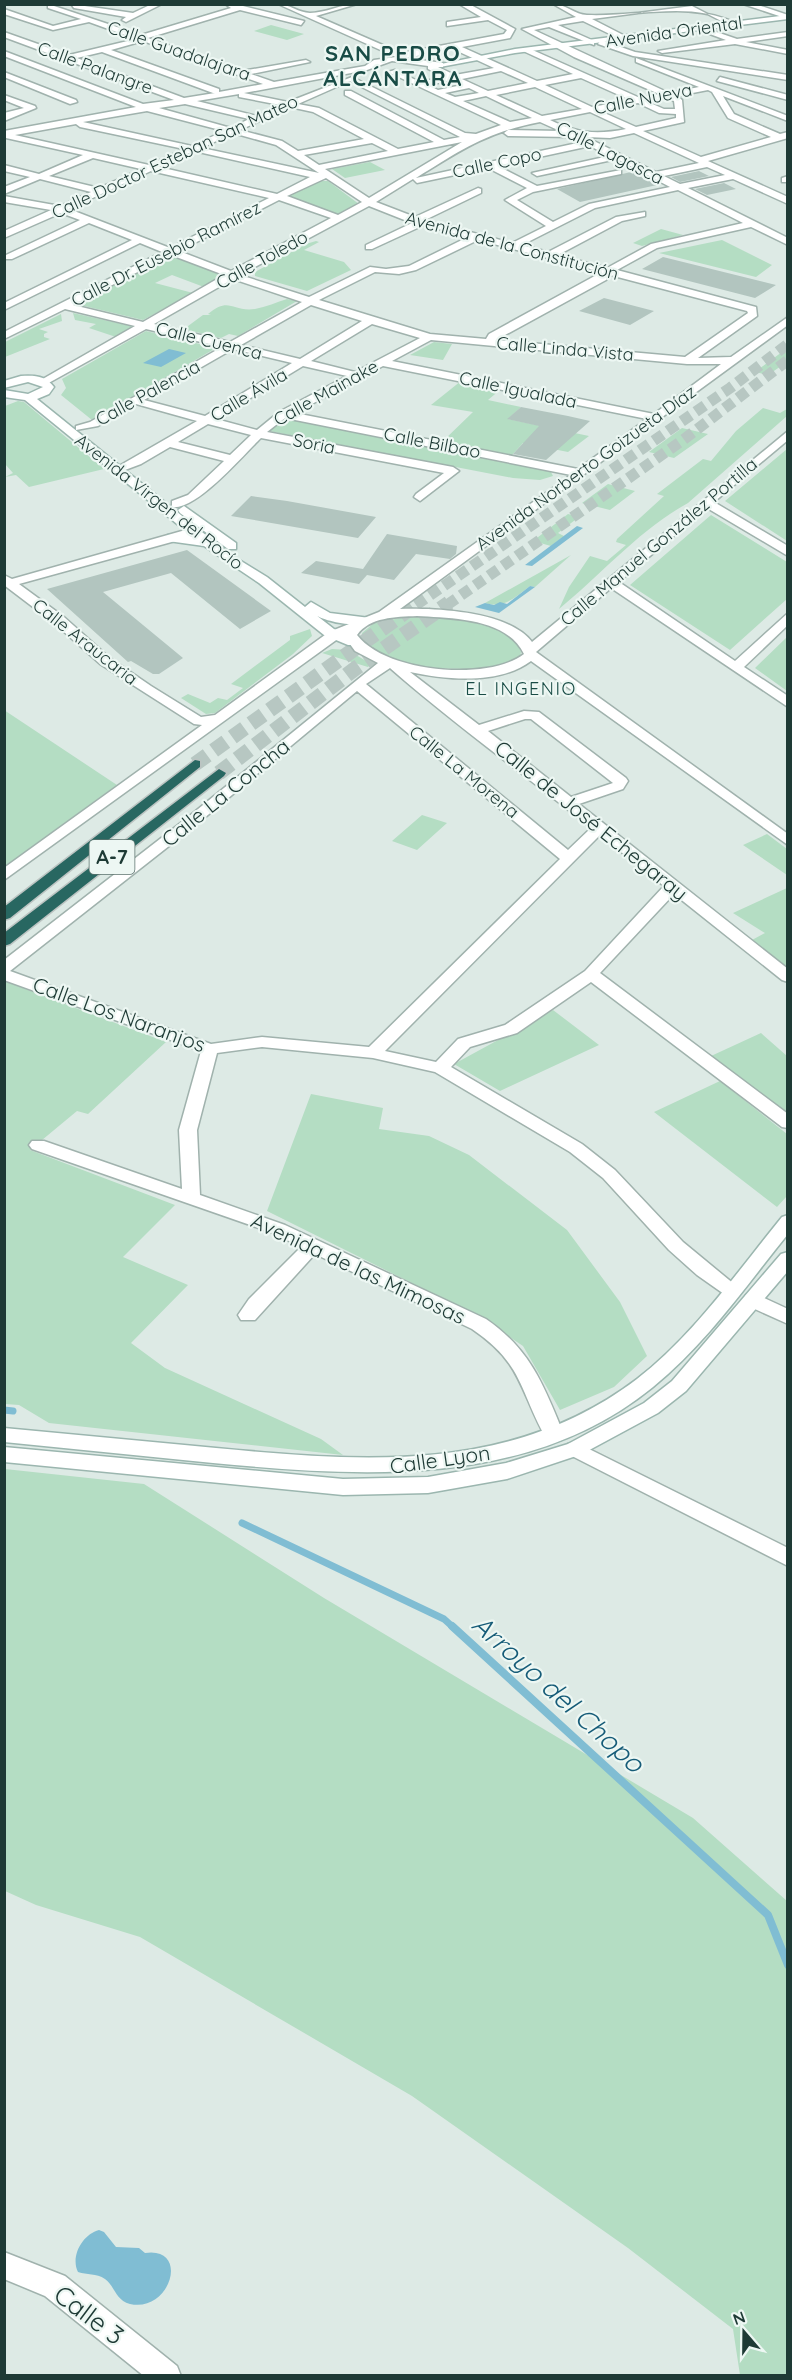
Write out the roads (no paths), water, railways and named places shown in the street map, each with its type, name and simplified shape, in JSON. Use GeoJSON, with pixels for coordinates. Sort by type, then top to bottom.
{"type":"FeatureCollection","features":[{"type":"Feature","properties":{"kind":"highway","name":"A-7"},"geometry":{"type":"LineString","coordinates":[[4,915],[195,764]]}},
{"type":"Feature","properties":{"kind":"highway","name":"A-7"},"geometry":{"type":"LineString","coordinates":[[7,940],[219,773]]}},
{"type":"Feature","properties":{"kind":"highway"},"geometry":{"type":"LineString","coordinates":[[4,900],[76,848],[116,826]]}},
{"type":"Feature","properties":{"kind":"street"},"geometry":{"type":"LineString","coordinates":[[142,4],[157,5]]}},
{"type":"Feature","properties":{"kind":"street"},"geometry":{"type":"LineString","coordinates":[[227,4],[342,31]]}},
{"type":"Feature","properties":{"kind":"street"},"geometry":{"type":"LineString","coordinates":[[285,6],[303,4]]}},
{"type":"Feature","properties":{"kind":"street"},"geometry":{"type":"LineString","coordinates":[[307,16],[354,4]]}},
{"type":"Feature","properties":{"kind":"street"},"geometry":{"type":"LineString","coordinates":[[400,56],[507,36],[511,30],[462,4]]}},
{"type":"Feature","properties":{"kind":"street"},"geometry":{"type":"LineString","coordinates":[[556,4],[624,39]]}},
{"type":"Feature","properties":{"kind":"street"},"geometry":{"type":"LineString","coordinates":[[74,121],[194,149],[322,173],[396,152],[492,133],[610,135],[681,120],[678,100],[576,55],[526,29],[585,18],[693,4],[734,24]]}},
{"type":"Feature","properties":{"kind":"street"},"geometry":{"type":"LineString","coordinates":[[746,4],[786,18]]}},
{"type":"Feature","properties":{"kind":"street"},"geometry":{"type":"LineString","coordinates":[[40,8],[58,5],[135,16]]}},
{"type":"Feature","properties":{"kind":"street","name":"Calle Guadalajara"},"geometry":{"type":"LineString","coordinates":[[58,5],[88,20],[273,85]]}},
{"type":"Feature","properties":{"kind":"street"},"geometry":{"type":"LineString","coordinates":[[111,27],[157,5]]}},
{"type":"Feature","properties":{"kind":"street"},"geometry":{"type":"LineString","coordinates":[[285,6],[400,56],[410,63]]}},
{"type":"Feature","properties":{"kind":"street"},"geometry":{"type":"LineString","coordinates":[[37,65],[143,39],[240,8]]}},
{"type":"Feature","properties":{"kind":"street"},"geometry":{"type":"LineString","coordinates":[[6,12],[30,10]]}},
{"type":"Feature","properties":{"kind":"street"},"geometry":{"type":"LineString","coordinates":[[6,12],[53,28],[88,20]]}},
{"type":"Feature","properties":{"kind":"street"},"geometry":{"type":"LineString","coordinates":[[450,24],[489,18]]}},
{"type":"Feature","properties":{"kind":"street","name":"Avenida Oriental"},"geometry":{"type":"LineString","coordinates":[[435,66],[525,50],[786,18]]}},
{"type":"Feature","properties":{"kind":"street"},"geometry":{"type":"LineString","coordinates":[[312,25],[323,23]]}},
{"type":"Feature","properties":{"kind":"street"},"geometry":{"type":"LineString","coordinates":[[551,25],[591,43]]}},
{"type":"Feature","properties":{"kind":"street"},"geometry":{"type":"LineString","coordinates":[[702,28],[733,40],[744,52],[788,52]]}},
{"type":"Feature","properties":{"kind":"street","name":"Calle Palangre"},"geometry":{"type":"LineString","coordinates":[[4,34],[186,101],[258,119]]}},
{"type":"Feature","properties":{"kind":"street"},"geometry":{"type":"LineString","coordinates":[[787,34],[642,54],[634,58],[788,119]]}},
{"type":"Feature","properties":{"kind":"street"},"geometry":{"type":"LineString","coordinates":[[601,42],[616,49],[788,78]]}},
{"type":"Feature","properties":{"kind":"street"},"geometry":{"type":"LineString","coordinates":[[454,46],[788,201]]}},
{"type":"Feature","properties":{"kind":"street"},"geometry":{"type":"LineString","coordinates":[[103,50],[216,91]]}},
{"type":"Feature","properties":{"kind":"street"},"geometry":{"type":"LineString","coordinates":[[525,50],[662,111],[680,112]]}},
{"type":"Feature","properties":{"kind":"street"},"geometry":{"type":"LineString","coordinates":[[383,60],[387,56],[387,51]]}},
{"type":"Feature","properties":{"kind":"street"},"geometry":{"type":"LineString","coordinates":[[712,90],[744,52]]}},
{"type":"Feature","properties":{"kind":"street","name":"Avenida de la Constitución"},"geometry":{"type":"LineString","coordinates":[[4,53],[148,108],[236,129],[284,146],[369,202],[418,222],[752,309],[753,314],[687,361]]}},
{"type":"Feature","properties":{"kind":"street"},"geometry":{"type":"LineString","coordinates":[[421,84],[576,55]]}},
{"type":"Feature","properties":{"kind":"street"},"geometry":{"type":"LineString","coordinates":[[5,134],[372,66],[383,60],[435,66]]}},
{"type":"Feature","properties":{"kind":"street"},"geometry":{"type":"LineString","coordinates":[[244,73],[306,62]]}},
{"type":"Feature","properties":{"kind":"street"},"geometry":{"type":"LineString","coordinates":[[507,79],[593,62]]}},
{"type":"Feature","properties":{"kind":"street"},"geometry":{"type":"LineString","coordinates":[[402,71],[411,68],[410,63]]}},
{"type":"Feature","properties":{"kind":"street"},"geometry":{"type":"LineString","coordinates":[[372,66],[381,71],[392,72],[435,66]]}},
{"type":"Feature","properties":{"kind":"street","name":"Calle Lagasca"},"geometry":{"type":"LineString","coordinates":[[435,66],[788,242]]}},
{"type":"Feature","properties":{"kind":"street"},"geometry":{"type":"LineString","coordinates":[[4,81],[50,70]]}},
{"type":"Feature","properties":{"kind":"street"},"geometry":{"type":"LineString","coordinates":[[455,100],[611,70]]}},
{"type":"Feature","properties":{"kind":"street","name":"Calle Doctor Esteban San Mateo"},"geometry":{"type":"LineString","coordinates":[[4,235],[310,94],[381,71]]}},
{"type":"Feature","properties":{"kind":"street"},"geometry":{"type":"LineString","coordinates":[[392,72],[509,125]]}},
{"type":"Feature","properties":{"kind":"street"},"geometry":{"type":"LineString","coordinates":[[4,74],[82,100]]}},
{"type":"Feature","properties":{"kind":"street"},"geometry":{"type":"LineString","coordinates":[[88,85],[120,77]]}},
{"type":"Feature","properties":{"kind":"street"},"geometry":{"type":"LineString","coordinates":[[473,109],[628,78]]}},
{"type":"Feature","properties":{"kind":"street"},"geometry":{"type":"LineString","coordinates":[[352,79],[463,135],[478,136]]}},
{"type":"Feature","properties":{"kind":"street"},"geometry":{"type":"LineString","coordinates":[[720,79],[788,98]]}},
{"type":"Feature","properties":{"kind":"street"},"geometry":{"type":"LineString","coordinates":[[438,92],[484,83]]}},
{"type":"Feature","properties":{"kind":"street"},"geometry":{"type":"LineString","coordinates":[[524,110],[646,86]]}},
{"type":"Feature","properties":{"kind":"street"},"geometry":{"type":"LineString","coordinates":[[310,94],[323,97],[372,89]]}},
{"type":"Feature","properties":{"kind":"street"},"geometry":{"type":"LineString","coordinates":[[712,90],[732,116],[783,136]]}},
{"type":"Feature","properties":{"kind":"street","name":"Calle Nueva"},"geometry":{"type":"LineString","coordinates":[[492,133],[509,125],[589,109],[666,94],[712,90]]}},
{"type":"Feature","properties":{"kind":"street"},"geometry":{"type":"LineString","coordinates":[[52,107],[108,93]]}},
{"type":"Feature","properties":{"kind":"street"},"geometry":{"type":"LineString","coordinates":[[232,93],[316,110],[396,152]]}},
{"type":"Feature","properties":{"kind":"street"},"geometry":{"type":"LineString","coordinates":[[348,93],[443,143]]}},
{"type":"Feature","properties":{"kind":"street"},"geometry":{"type":"LineString","coordinates":[[4,97],[32,108],[6,115],[11,117],[4,119]]}},
{"type":"Feature","properties":{"kind":"street"},"geometry":{"type":"LineString","coordinates":[[394,100],[411,97]]}},
{"type":"Feature","properties":{"kind":"street"},"geometry":{"type":"LineString","coordinates":[[284,146],[358,132]]}},
{"type":"Feature","properties":{"kind":"street"},"geometry":{"type":"LineString","coordinates":[[5,134],[278,197],[339,218]]}},
{"type":"Feature","properties":{"kind":"street","name":"Calle Toledo"},"geometry":{"type":"LineString","coordinates":[[45,382],[232,275],[369,202],[478,136]]}},
{"type":"Feature","properties":{"kind":"street"},"geometry":{"type":"LineString","coordinates":[[655,176],[783,136]]}},
{"type":"Feature","properties":{"kind":"street"},"geometry":{"type":"LineString","coordinates":[[297,154],[373,140]]}},
{"type":"Feature","properties":{"kind":"street"},"geometry":{"type":"LineString","coordinates":[[768,141],[788,144]]}},
{"type":"Feature","properties":{"kind":"street","name":"Calle Copo"},"geometry":{"type":"LineString","coordinates":[[403,182],[591,143]]}},
{"type":"Feature","properties":{"kind":"street"},"geometry":{"type":"LineString","coordinates":[[4,191],[92,155]]}},
{"type":"Feature","properties":{"kind":"street"},"geometry":{"type":"LineString","coordinates":[[537,173],[616,156]]}},
{"type":"Feature","properties":{"kind":"street"},"geometry":{"type":"LineString","coordinates":[[490,165],[518,177],[534,188],[530,190]]}},
{"type":"Feature","properties":{"kind":"street"},"geometry":{"type":"LineString","coordinates":[[4,168],[100,191]]}},
{"type":"Feature","properties":{"kind":"street"},"geometry":{"type":"LineString","coordinates":[[553,225],[510,200],[530,190],[638,168]]}},
{"type":"Feature","properties":{"kind":"street","name":"Calle Dr. Eusebio Ramírez"},"geometry":{"type":"LineString","coordinates":[[4,336],[322,173]]}},
{"type":"Feature","properties":{"kind":"street"},"geometry":{"type":"LineString","coordinates":[[511,246],[588,207],[733,176]]}},
{"type":"Feature","properties":{"kind":"street"},"geometry":{"type":"LineString","coordinates":[[369,247],[478,191]]}},
{"type":"Feature","properties":{"kind":"street","name":"Calle Linda Vista"},"geometry":{"type":"LineString","coordinates":[[4,199],[60,209],[232,275],[429,337],[687,361],[734,360]]}},
{"type":"Feature","properties":{"kind":"street"},"geometry":{"type":"LineString","coordinates":[[548,256],[619,219],[642,214],[617,200]]}},
{"type":"Feature","properties":{"kind":"street"},"geometry":{"type":"LineString","coordinates":[[9,257],[88,220]]}},
{"type":"Feature","properties":{"kind":"street"},"geometry":{"type":"LineString","coordinates":[[489,342],[493,336],[602,278],[608,271],[654,246],[752,224]]}},
{"type":"Feature","properties":{"kind":"street","name":"Calle Palencia"},"geometry":{"type":"LineString","coordinates":[[80,428],[94,424],[136,402],[309,301],[374,269],[383,273],[404,272],[475,237]]}},
{"type":"Feature","properties":{"kind":"street"},"geometry":{"type":"LineString","coordinates":[[4,307],[139,240]]}},
{"type":"Feature","properties":{"kind":"street","name":"Calle Cuenca"},"geometry":{"type":"LineString","coordinates":[[64,306],[355,375]]}},
{"type":"Feature","properties":{"kind":"street","name":"Calle Ávila"},"geometry":{"type":"LineString","coordinates":[[125,466],[137,462],[209,420],[370,320]]}},
{"type":"Feature","properties":{"kind":"street","name":"Avenida Norberto Goizueta Díaz"},"geometry":{"type":"LineString","coordinates":[[383,615],[788,320]]}},
{"type":"Feature","properties":{"kind":"street","name":"Calle Mainake"},"geometry":{"type":"LineString","coordinates":[[176,504],[192,498],[283,414],[429,337]]}},
{"type":"Feature","properties":{"kind":"street","name":"Calle Igualada"},"geometry":{"type":"LineString","coordinates":[[382,362],[654,417]]}},
{"type":"Feature","properties":{"kind":"street"},"geometry":{"type":"LineString","coordinates":[[702,362],[712,368],[702,382]]}},
{"type":"Feature","properties":{"kind":"street"},"geometry":{"type":"LineString","coordinates":[[22,379],[45,382],[48,389],[34,396],[7,386],[22,379]]}},
{"type":"Feature","properties":{"kind":"street","name":"Avenida Virgen del Rocío"},"geometry":{"type":"LineString","coordinates":[[34,396],[80,428],[125,466],[318,612],[341,620],[358,630]]}},
{"type":"Feature","properties":{"kind":"street","name":"Avenida Virgen del Rocío"},"geometry":{"type":"LineString","coordinates":[[34,396],[176,519],[263,580],[334,635],[358,630]]}},
{"type":"Feature","properties":{"kind":"street","name":"Soria"},"geometry":{"type":"LineString","coordinates":[[136,402],[260,434],[453,471],[420,497]]}},
{"type":"Feature","properties":{"kind":"street","name":"Calle Bilbao"},"geometry":{"type":"LineString","coordinates":[[283,414],[581,473]]}},
{"type":"Feature","properties":{"kind":"street","name":"Calle Manuel González Portilla"},"geometry":{"type":"LineString","coordinates":[[393,664],[435,673],[473,674],[508,669],[787,436]]}},
{"type":"Feature","properties":{"kind":"street"},"geometry":{"type":"LineString","coordinates":[[169,443],[232,459]]}},
{"type":"Feature","properties":{"kind":"street"},"geometry":{"type":"LineString","coordinates":[[706,502],[788,552]]}},
{"type":"Feature","properties":{"kind":"street"},"geometry":{"type":"LineString","coordinates":[[176,504],[177,510],[196,526],[193,532]]}},
{"type":"Feature","properties":{"kind":"street"},"geometry":{"type":"LineString","coordinates":[[172,538],[180,526],[176,519]]}},
{"type":"Feature","properties":{"kind":"street"},"geometry":{"type":"LineString","coordinates":[[7,581],[193,532],[204,532],[243,560],[254,563]]}},
{"type":"Feature","properties":{"kind":"street"},"geometry":{"type":"LineString","coordinates":[[172,538],[206,542]]}},
{"type":"Feature","properties":{"kind":"street","name":"Calle Araucaria"},"geometry":{"type":"LineString","coordinates":[[7,581],[59,620],[105,661],[200,727]]}},
{"type":"Feature","properties":{"kind":"street"},"geometry":{"type":"LineString","coordinates":[[612,583],[788,703]]}},
{"type":"Feature","properties":{"kind":"street"},"geometry":{"type":"LineString","coordinates":[[393,664],[358,630],[383,615],[428,612],[467,617],[507,630],[517,635],[531,652],[788,841]]}},
{"type":"Feature","properties":{"kind":"street"},"geometry":{"type":"LineString","coordinates":[[736,668],[788,617]]}},
{"type":"Feature","properties":{"kind":"street"},"geometry":{"type":"LineString","coordinates":[[4,876],[200,727],[221,718],[334,635]]}},
{"type":"Feature","properties":{"kind":"street","name":"Calle La Concha"},"geometry":{"type":"LineString","coordinates":[[4,968],[192,821],[376,669],[393,664]]}},
{"type":"Feature","properties":{"kind":"street","name":"Calle de José Echegaray"},"geometry":{"type":"LineString","coordinates":[[393,664],[412,682],[478,730],[788,977]]}},
{"type":"Feature","properties":{"kind":"street","name":"Calle La Morena"},"geometry":{"type":"LineString","coordinates":[[358,685],[569,859]]}},
{"type":"Feature","properties":{"kind":"street"},"geometry":{"type":"LineString","coordinates":[[478,730],[524,715],[534,715],[621,782],[618,786],[568,803]]}},
{"type":"Feature","properties":{"kind":"street"},"geometry":{"type":"LineString","coordinates":[[373,1053],[599,828]]}},
{"type":"Feature","properties":{"kind":"street"},"geometry":{"type":"LineString","coordinates":[[440,1068],[464,1043],[510,1029],[591,974],[673,886]]}},
{"type":"Feature","properties":{"kind":"street","name":"Calle Los Naranjos"},"geometry":{"type":"LineString","coordinates":[[4,974],[210,1049],[262,1042],[373,1053],[440,1068],[576,1148],[609,1174],[676,1246],[731,1289]]}},
{"type":"Feature","properties":{"kind":"street"},"geometry":{"type":"LineString","coordinates":[[591,974],[788,1123]]}},
{"type":"Feature","properties":{"kind":"street"},"geometry":{"type":"LineString","coordinates":[[191,1197],[188,1130],[210,1049]]}},
{"type":"Feature","properties":{"kind":"street","name":"Avenida de las Mimosas"},"geometry":{"type":"LineString","coordinates":[[38,1144],[279,1229],[498,1335],[524,1364],[554,1435]]}},
{"type":"Feature","properties":{"kind":"street","name":"Calle Lyon"},"geometry":{"type":"LineString","coordinates":[[4,1435],[297,1464],[382,1468],[422,1466],[470,1459],[554,1435],[601,1412],[643,1385],[668,1363],[788,1221]]}},
{"type":"Feature","properties":{"kind":"street"},"geometry":{"type":"LineString","coordinates":[[248,1315],[313,1245]]}},
{"type":"Feature","properties":{"kind":"street","name":"Calle Lyon"},"geometry":{"type":"LineString","coordinates":[[4,1454],[305,1485],[386,1488],[471,1479],[541,1461],[575,1449],[633,1419],[679,1386],[788,1258]]}},
{"type":"Feature","properties":{"kind":"street"},"geometry":{"type":"LineString","coordinates":[[753,1300],[788,1317]]}},
{"type":"Feature","properties":{"kind":"street"},"geometry":{"type":"LineString","coordinates":[[575,1449],[788,1558]]}},
{"type":"Feature","properties":{"kind":"street","name":"Calle 3"},"geometry":{"type":"LineString","coordinates":[[4,2265],[55,2286],[167,2376]]}},
{"type":"Feature","properties":{"kind":"water"},"geometry":{"type":"Polygon","coordinates":[[[169,349],[186,353],[161,367],[143,363],[169,349]]]}},
{"type":"Feature","properties":{"kind":"water"},"geometry":{"type":"Polygon","coordinates":[[[577,526],[583,528],[532,566],[525,565],[577,526]]]}},
{"type":"Feature","properties":{"kind":"water"},"geometry":{"type":"Polygon","coordinates":[[[530,586],[535,587],[499,613],[475,607],[485,603],[507,604],[530,586]]]}},
{"type":"Feature","properties":{"kind":"water"},"geometry":{"type":"Polygon","coordinates":[[[99,2230],[104,2232],[116,2247],[139,2248],[145,2253],[159,2254],[167,2259],[171,2268],[170,2279],[165,2290],[156,2299],[144,2304],[130,2304],[118,2296],[105,2279],[78,2272],[76,2259],[80,2246],[88,2236],[99,2230]]]}},
{"type":"Feature","properties":{"kind":"waterway","name":"Arroyo del Chopo"},"geometry":{"type":"LineString","coordinates":[[4,1410],[13,1411]]}},
{"type":"Feature","properties":{"kind":"waterway","name":"Arroyo del Chopo"},"geometry":{"type":"LineString","coordinates":[[242,1523],[444,1619],[454,1628]]}},
{"type":"Feature","properties":{"kind":"waterway","name":"Arroyo del Chopo"},"geometry":{"type":"LineString","coordinates":[[452,1626],[768,1915],[788,1965]]}},
{"type":"Feature","properties":{"kind":"tunnel"},"geometry":{"type":"LineString","coordinates":[[416,605],[730,388],[788,344]]}},
{"type":"Feature","properties":{"kind":"tunnel"},"geometry":{"type":"LineString","coordinates":[[447,605],[683,440],[788,360]]}},
{"type":"Feature","properties":{"kind":"tunnel"},"geometry":{"type":"LineString","coordinates":[[195,764],[418,603]]}},
{"type":"Feature","properties":{"kind":"tunnel"},"geometry":{"type":"LineString","coordinates":[[219,773],[356,668],[449,603]]}},
{"type":"Feature","properties":{"kind":"district","name":"SAN PEDRO ALCÁNTARA"},"geometry":{"type":"Point","coordinates":[393,66]}},
{"type":"Feature","properties":{"kind":"district","name":"EL INGENIO"},"geometry":{"type":"Point","coordinates":[521,689]}}]}
